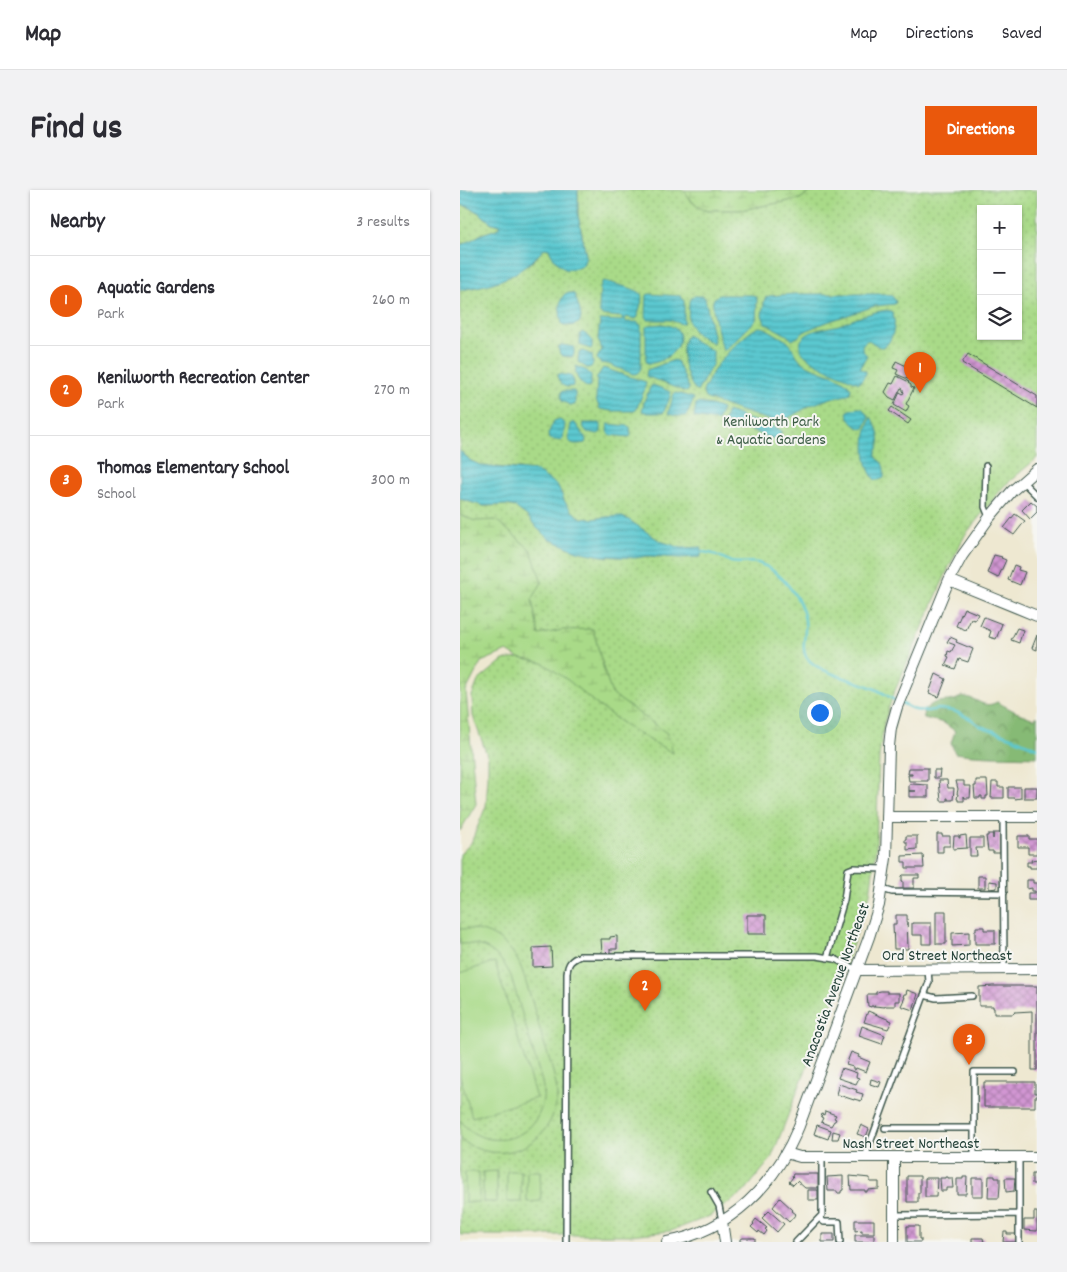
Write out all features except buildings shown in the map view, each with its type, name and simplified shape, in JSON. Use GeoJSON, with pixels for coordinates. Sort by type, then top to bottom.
{"type":"FeatureCollection","features":[{"type":"Feature","properties":{"kind":"street","name":"Anacostia Avenue Northeast"},"geometry":{"type":"LineString","coordinates":[[667,1242],[694,1235],[722,1221],[742,1207],[762,1188],[786,1153],[857,970],[876,915],[885,869],[889,746],[897,707],[949,580],[966,550],[989,518],[1022,482],[1037,469]]}},
{"type":"Feature","properties":{"kind":"street"},"geometry":{"type":"LineString","coordinates":[[949,580],[1037,616]]}},
{"type":"Feature","properties":{"kind":"street"},"geometry":{"type":"LineString","coordinates":[[888,817],[1037,817]]}},
{"type":"Feature","properties":{"kind":"street","name":"Ord Street Northeast"},"geometry":{"type":"LineString","coordinates":[[857,970],[1037,969]]}},
{"type":"Feature","properties":{"kind":"street","name":"Nash Street Northeast"},"geometry":{"type":"LineString","coordinates":[[786,1153],[800,1157],[1037,1157]]}},
{"type":"Feature","properties":{"kind":"street"},"geometry":{"type":"LineString","coordinates":[[894,1157],[894,1242]]}},
{"type":"Feature","properties":{"kind":"street"},"geometry":{"type":"LineString","coordinates":[[722,1221],[725,1242]]}},
{"type":"Feature","properties":{"kind":"lane"},"geometry":{"type":"LineString","coordinates":[[986,466],[985,507],[989,518]]}},
{"type":"Feature","properties":{"kind":"lane"},"geometry":{"type":"LineString","coordinates":[[1022,482],[1037,496]]}},
{"type":"Feature","properties":{"kind":"lane"},"geometry":{"type":"LineString","coordinates":[[1003,817],[1004,969]]}},
{"type":"Feature","properties":{"kind":"lane"},"geometry":{"type":"LineString","coordinates":[[826,958],[844,900],[848,870],[852,868],[885,869]]}},
{"type":"Feature","properties":{"kind":"lane"},"geometry":{"type":"LineString","coordinates":[[882,889],[892,892],[1004,893]]}},
{"type":"Feature","properties":{"kind":"lane"},"geometry":{"type":"LineString","coordinates":[[566,1242],[567,973],[568,964],[573,959],[580,956],[817,956],[835,959],[857,970]]}},
{"type":"Feature","properties":{"kind":"lane"},"geometry":{"type":"LineString","coordinates":[[865,1157],[929,982],[928,969]]}},
{"type":"Feature","properties":{"kind":"lane"},"geometry":{"type":"LineString","coordinates":[[924,996],[936,998],[972,996]]}},
{"type":"Feature","properties":{"kind":"lane"},"geometry":{"type":"LineString","coordinates":[[974,1157],[974,1072],[1015,1072]]}},
{"type":"Feature","properties":{"kind":"lane"},"geometry":{"type":"LineString","coordinates":[[885,1128],[974,1128]]}},
{"type":"Feature","properties":{"kind":"lane"},"geometry":{"type":"LineString","coordinates":[[796,1242],[822,1215],[822,1157]]}},
{"type":"Feature","properties":{"kind":"lane"},"geometry":{"type":"LineString","coordinates":[[1019,1157],[1019,1242]]}},
{"type":"Feature","properties":{"kind":"lane"},"geometry":{"type":"LineString","coordinates":[[711,1192],[719,1206],[722,1221]]}},
{"type":"Feature","properties":{"kind":"lane"},"geometry":{"type":"LineString","coordinates":[[894,1215],[1019,1214]]}},
{"type":"Feature","properties":{"kind":"lane"},"geometry":{"type":"LineString","coordinates":[[819,1218],[824,1222],[839,1222],[840,1242]]}},
{"type":"Feature","properties":{"kind":"green space","name":"Kenilworth Park & Aquatic Gardens"},"geometry":{"type":"Polygon","coordinates":[[[578,190],[684,190],[690,200],[704,210],[741,210],[800,199],[813,190],[1037,190],[1037,458],[1004,486],[965,535],[893,695],[884,723],[879,757],[876,849],[870,894],[840,982],[771,1159],[744,1192],[710,1216],[671,1231],[630,1235],[460,1235],[460,854],[471,843],[486,806],[488,777],[488,758],[473,716],[472,696],[478,681],[503,660],[519,658],[543,663],[632,730],[673,753],[668,734],[612,694],[593,629],[562,630],[539,635],[532,600],[542,582],[531,550],[496,520],[475,521],[460,515],[460,499],[484,506],[507,505],[515,507],[527,515],[521,469],[482,466],[471,461],[460,451],[460,290],[510,277],[534,260],[544,248],[549,249],[556,261],[566,270],[586,255],[578,215],[578,190]]]}},
{"type":"Feature","properties":{"kind":"green space"},"geometry":{"type":"Polygon","coordinates":[[[684,190],[813,190],[800,199],[741,210],[703,210],[690,200],[684,190]]]}},
{"type":"Feature","properties":{"kind":"green space"},"geometry":{"type":"Polygon","coordinates":[[[460,205],[469,207],[490,222],[501,227],[460,245],[460,205]]]}},
{"type":"Feature","properties":{"kind":"green space"},"geometry":{"type":"Polygon","coordinates":[[[460,500],[555,542],[702,771],[642,746],[603,710],[507,651],[481,662],[466,691],[476,804],[460,831],[460,500]]]}},
{"type":"Feature","properties":{"kind":"green space"},"geometry":{"type":"Polygon","coordinates":[[[962,696],[986,704],[997,702],[1034,719],[1037,716],[1037,757],[955,753],[951,743],[955,731],[944,723],[924,718],[923,711],[934,703],[956,700],[962,696]]]}},
{"type":"Feature","properties":{"kind":"green space"},"geometry":{"type":"Polygon","coordinates":[[[460,929],[471,929],[490,934],[506,945],[518,960],[555,1079],[556,1105],[549,1124],[536,1139],[527,1145],[510,1151],[495,1152],[481,1150],[460,1139],[460,1120],[468,1129],[485,1138],[504,1139],[514,1137],[530,1127],[536,1119],[543,1101],[542,1082],[507,968],[497,956],[485,947],[460,944],[460,929]]]}},
{"type":"Feature","properties":{"kind":"green space"},"geometry":{"type":"Polygon","coordinates":[[[495,962],[536,1098],[472,1117],[460,1076],[460,973],[495,962]]]}},
{"type":"Feature","properties":{"kind":"green space"},"geometry":{"type":"Polygon","coordinates":[[[497,1171],[497,1202],[483,1202],[483,1172],[497,1171]]]}},
{"type":"Feature","properties":{"kind":"green space"},"geometry":{"type":"Polygon","coordinates":[[[507,1171],[521,1171],[521,1202],[507,1202],[507,1171]]]}},
{"type":"Feature","properties":{"kind":"green space"},"geometry":{"type":"Polygon","coordinates":[[[527,1171],[540,1171],[541,1201],[527,1202],[527,1171]]]}},
{"type":"Feature","properties":{"kind":"green space"},"geometry":{"type":"Polygon","coordinates":[[[465,1172],[479,1172],[479,1202],[465,1202],[465,1172]]]}},
{"type":"Feature","properties":{"kind":"water"},"geometry":{"type":"Polygon","coordinates":[[[460,190],[578,190],[578,215],[586,255],[584,263],[581,267],[566,270],[556,261],[549,249],[545,248],[526,266],[507,278],[460,290],[460,245],[500,227],[469,207],[460,205],[460,190]]]}},
{"type":"Feature","properties":{"kind":"water"},"geometry":{"type":"Polygon","coordinates":[[[604,281],[630,288],[641,294],[642,299],[638,317],[636,319],[626,317],[625,319],[626,322],[637,322],[641,325],[641,368],[636,374],[600,363],[597,359],[602,350],[598,339],[600,320],[622,321],[623,319],[622,317],[601,315],[599,311],[600,288],[604,281]]]}},
{"type":"Feature","properties":{"kind":"water"},"geometry":{"type":"Polygon","coordinates":[[[566,293],[575,295],[581,317],[580,322],[571,326],[562,324],[560,303],[566,293]]]}},
{"type":"Feature","properties":{"kind":"water"},"geometry":{"type":"Polygon","coordinates":[[[795,294],[884,294],[892,296],[896,301],[895,304],[875,306],[821,324],[792,340],[787,335],[765,323],[762,315],[765,298],[795,294]]]}},
{"type":"Feature","properties":{"kind":"water"},"geometry":{"type":"Polygon","coordinates":[[[647,295],[681,296],[684,301],[684,322],[682,324],[670,320],[647,320],[647,295]]]}},
{"type":"Feature","properties":{"kind":"water"},"geometry":{"type":"Polygon","coordinates":[[[719,295],[752,295],[757,299],[756,320],[723,351],[713,305],[714,299],[719,295]]]}},
{"type":"Feature","properties":{"kind":"water"},"geometry":{"type":"Polygon","coordinates":[[[694,296],[705,298],[714,340],[713,343],[701,337],[690,325],[689,303],[690,299],[694,296]]]}},
{"type":"Feature","properties":{"kind":"water"},"geometry":{"type":"Polygon","coordinates":[[[887,310],[891,311],[894,319],[892,336],[887,345],[882,347],[868,340],[863,344],[862,349],[867,355],[861,369],[866,371],[866,374],[859,383],[810,360],[800,349],[802,339],[810,333],[887,310]]]}},
{"type":"Feature","properties":{"kind":"water"},"geometry":{"type":"Polygon","coordinates":[[[662,324],[673,327],[679,333],[680,339],[677,346],[664,359],[647,363],[646,327],[662,324]]]}},
{"type":"Feature","properties":{"kind":"water"},"geometry":{"type":"Polygon","coordinates":[[[760,327],[787,341],[799,359],[807,365],[841,379],[851,388],[850,393],[811,405],[788,418],[782,424],[705,398],[704,389],[719,363],[743,338],[760,327]]]}},
{"type":"Feature","properties":{"kind":"water"},"geometry":{"type":"Polygon","coordinates":[[[582,332],[591,340],[591,349],[580,345],[580,335],[582,332]]]}},
{"type":"Feature","properties":{"kind":"water"},"geometry":{"type":"Polygon","coordinates":[[[687,335],[713,351],[713,363],[697,392],[689,380],[684,364],[683,348],[687,335]]]}},
{"type":"Feature","properties":{"kind":"water"},"geometry":{"type":"Polygon","coordinates":[[[562,345],[574,347],[572,357],[560,354],[558,348],[562,345]]]}},
{"type":"Feature","properties":{"kind":"water"},"geometry":{"type":"Polygon","coordinates":[[[583,351],[592,355],[593,364],[591,367],[587,368],[578,362],[579,353],[583,351]]]}},
{"type":"Feature","properties":{"kind":"water"},"geometry":{"type":"Polygon","coordinates":[[[674,360],[677,361],[689,388],[686,392],[646,376],[647,370],[674,360]]]}},
{"type":"Feature","properties":{"kind":"water"},"geometry":{"type":"Polygon","coordinates":[[[576,366],[591,375],[589,388],[578,379],[576,366]]]}},
{"type":"Feature","properties":{"kind":"water"},"geometry":{"type":"Polygon","coordinates":[[[603,368],[646,382],[636,410],[612,411],[600,409],[596,400],[597,377],[603,368]]]}},
{"type":"Feature","properties":{"kind":"water"},"geometry":{"type":"Polygon","coordinates":[[[557,375],[571,376],[574,381],[573,386],[567,387],[562,385],[557,375]]]}},
{"type":"Feature","properties":{"kind":"water"},"geometry":{"type":"Polygon","coordinates":[[[653,385],[671,392],[663,413],[642,411],[645,399],[653,385]]]}},
{"type":"Feature","properties":{"kind":"water"},"geometry":{"type":"Polygon","coordinates":[[[574,391],[575,405],[562,401],[561,392],[574,391]]]}},
{"type":"Feature","properties":{"kind":"water"},"geometry":{"type":"Polygon","coordinates":[[[674,394],[694,398],[685,416],[668,414],[674,394]]]}},
{"type":"Feature","properties":{"kind":"water"},"geometry":{"type":"Polygon","coordinates":[[[696,404],[722,409],[717,421],[694,417],[696,404]]]}},
{"type":"Feature","properties":{"kind":"water"},"geometry":{"type":"Polygon","coordinates":[[[862,408],[869,417],[864,429],[853,424],[847,413],[849,410],[862,408]]]}},
{"type":"Feature","properties":{"kind":"water"},"geometry":{"type":"Polygon","coordinates":[[[727,411],[742,417],[741,428],[724,422],[727,411]]]}},
{"type":"Feature","properties":{"kind":"water"},"geometry":{"type":"Polygon","coordinates":[[[871,417],[879,434],[879,446],[876,456],[884,470],[884,478],[879,480],[875,480],[871,474],[866,458],[865,440],[871,417]]]}},
{"type":"Feature","properties":{"kind":"water"},"geometry":{"type":"Polygon","coordinates":[[[747,419],[779,429],[781,431],[779,441],[747,429],[745,427],[747,419]]]}},
{"type":"Feature","properties":{"kind":"water"},"geometry":{"type":"Polygon","coordinates":[[[556,420],[560,420],[565,424],[561,441],[549,439],[548,434],[556,420]]]}},
{"type":"Feature","properties":{"kind":"water"},"geometry":{"type":"Polygon","coordinates":[[[573,422],[585,437],[585,443],[574,444],[569,440],[571,424],[573,422]]]}},
{"type":"Feature","properties":{"kind":"water"},"geometry":{"type":"Polygon","coordinates":[[[583,423],[600,423],[601,432],[598,434],[587,432],[583,423]]]}},
{"type":"Feature","properties":{"kind":"water"},"geometry":{"type":"Polygon","coordinates":[[[608,424],[630,427],[631,436],[610,435],[607,431],[608,424]]]}},
{"type":"Feature","properties":{"kind":"water"},"geometry":{"type":"Polygon","coordinates":[[[460,451],[471,461],[482,466],[536,471],[558,486],[565,502],[581,518],[592,519],[620,516],[660,541],[682,548],[701,547],[701,557],[648,556],[635,558],[602,556],[577,551],[549,539],[527,516],[515,507],[507,505],[484,506],[460,499],[460,451]]]}},
{"type":"Feature","properties":{"kind":"waterway"},"geometry":{"type":"LineString","coordinates":[[699,552],[713,554],[731,562],[758,563],[774,572],[794,594],[803,611],[805,620],[804,650],[807,658],[820,668],[876,689],[896,701]]}},
{"type":"Feature","properties":{"kind":"waterway"},"geometry":{"type":"LineString","coordinates":[[901,703],[915,710],[939,709],[954,711],[971,719],[980,726],[1037,748]]}},
{"type":"Feature","properties":{"kind":"place","name":"Aquatic Gardens"},"geometry":{"type":"Point","coordinates":[920,393]}},
{"type":"Feature","properties":{"kind":"place","name":"Kenilworth Recreation Center"},"geometry":{"type":"Point","coordinates":[645,1011]}},
{"type":"Feature","properties":{"kind":"place","name":"Thomas Elementary School"},"geometry":{"type":"Point","coordinates":[969,1065]}}]}
